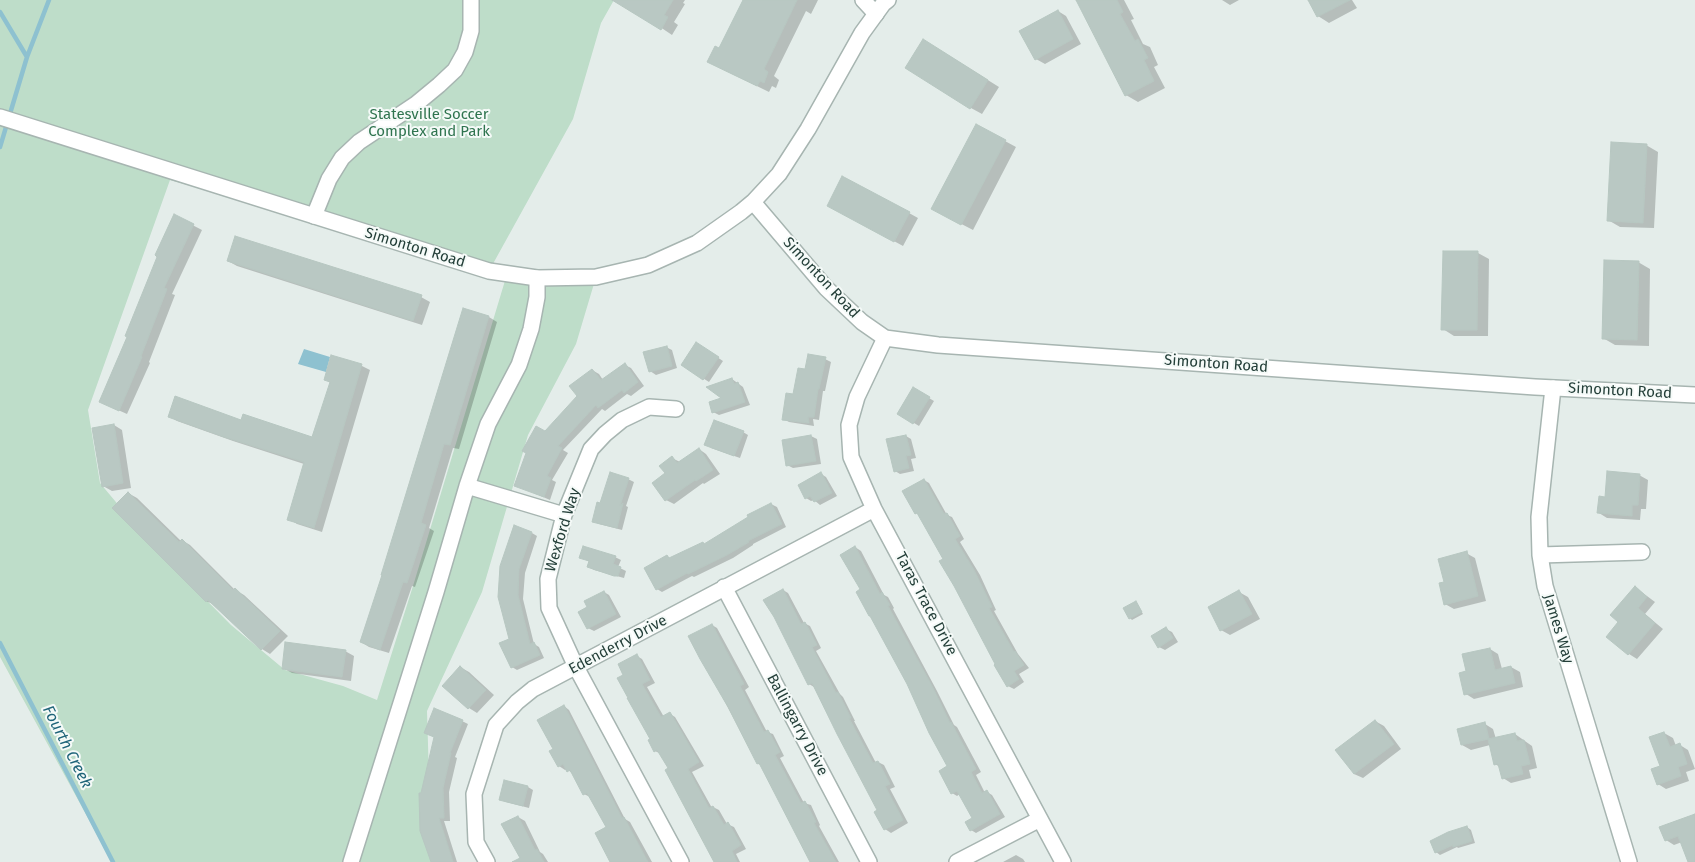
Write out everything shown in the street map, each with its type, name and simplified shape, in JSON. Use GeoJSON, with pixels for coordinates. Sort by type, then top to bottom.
{"type":"FeatureCollection","features":[{"type":"Feature","properties":{"kind":"street"},"geometry":{"type":"LineString","coordinates":[[314,216],[329,179],[342,158],[359,142],[416,104],[455,70],[465,52],[471,31],[471,0]]}},
{"type":"Feature","properties":{"kind":"street"},"geometry":{"type":"LineString","coordinates":[[863,0],[876,14]]}},
{"type":"Feature","properties":{"kind":"street"},"geometry":{"type":"LineString","coordinates":[[753,202],[779,174],[804,137],[862,34],[888,0]]}},
{"type":"Feature","properties":{"kind":"street","name":"Simonton Road"},"geometry":{"type":"LineString","coordinates":[[0,117],[489,271],[537,278],[596,277],[648,265],[697,243],[753,202],[826,288],[862,322],[885,338],[947,346],[1553,388],[1695,395]]}},
{"type":"Feature","properties":{"kind":"street"},"geometry":{"type":"LineString","coordinates":[[351,862],[467,486],[488,424],[519,365],[531,328],[537,297],[537,278]]}},
{"type":"Feature","properties":{"kind":"street","name":"Taras Trace Drive"},"geometry":{"type":"LineString","coordinates":[[885,338],[857,397],[849,425],[851,457],[874,509],[1063,862]]}},
{"type":"Feature","properties":{"kind":"street","name":"James Way"},"geometry":{"type":"LineString","coordinates":[[1553,388],[1539,517],[1540,555],[1545,586],[1629,862]]}},
{"type":"Feature","properties":{"kind":"street","name":"Wexford Way"},"geometry":{"type":"LineString","coordinates":[[676,409],[649,407],[622,420],[605,434],[591,450],[564,515],[548,578],[549,608],[576,667],[681,862]]}},
{"type":"Feature","properties":{"kind":"street"},"geometry":{"type":"LineString","coordinates":[[467,486],[564,515]]}},
{"type":"Feature","properties":{"kind":"street","name":"Edenderry Drive"},"geometry":{"type":"LineString","coordinates":[[487,862],[476,842],[474,794],[496,724],[517,702],[533,689],[874,509]]}},
{"type":"Feature","properties":{"kind":"street"},"geometry":{"type":"LineString","coordinates":[[1540,555],[1642,552]]}},
{"type":"Feature","properties":{"kind":"street","name":"Ballingarry Drive"},"geometry":{"type":"LineString","coordinates":[[724,587],[869,862]]}},
{"type":"Feature","properties":{"kind":"street"},"geometry":{"type":"LineString","coordinates":[[956,862],[1040,819]]}},
{"type":"Feature","properties":{"kind":"green space","name":"Statesville Soccer Complex and Park"},"geometry":{"type":"Polygon","coordinates":[[[0,0],[614,0],[601,23],[573,119],[489,271],[170,180],[88,410],[100,483],[151,544],[231,625],[285,670],[343,686],[377,700],[507,274],[596,277],[576,344],[528,435],[482,592],[427,711],[430,811],[450,862],[112,862],[0,657],[0,0]]]}},
{"type":"Feature","properties":{"kind":"water"},"geometry":{"type":"Polygon","coordinates":[[[304,349],[330,357],[326,372],[298,364],[304,349]]]}},
{"type":"Feature","properties":{"kind":"building"},"geometry":{"type":"Polygon","coordinates":[[[612,0],[673,0],[664,15],[668,17],[661,30],[612,0]]]}},
{"type":"Feature","properties":{"kind":"building"},"geometry":{"type":"Polygon","coordinates":[[[743,0],[797,0],[764,69],[768,72],[764,83],[760,81],[757,86],[707,62],[715,46],[719,48],[743,0]]]}},
{"type":"Feature","properties":{"kind":"building"},"geometry":{"type":"Polygon","coordinates":[[[1076,0],[1117,0],[1123,12],[1120,14],[1135,41],[1138,39],[1148,58],[1144,60],[1154,81],[1125,96],[1076,0]]]}},
{"type":"Feature","properties":{"kind":"building"},"geometry":{"type":"Polygon","coordinates":[[[1308,0],[1350,0],[1317,17],[1308,0]]]}},
{"type":"Feature","properties":{"kind":"building"},"geometry":{"type":"Polygon","coordinates":[[[1058,10],[1073,39],[1035,60],[1019,31],[1058,10]]]}},
{"type":"Feature","properties":{"kind":"building"},"geometry":{"type":"Polygon","coordinates":[[[923,39],[988,80],[970,109],[905,68],[923,39]]]}},
{"type":"Feature","properties":{"kind":"building"},"geometry":{"type":"Polygon","coordinates":[[[976,124],[1006,140],[961,225],[931,209],[976,124]]]}},
{"type":"Feature","properties":{"kind":"building"},"geometry":{"type":"Polygon","coordinates":[[[1611,142],[1647,144],[1643,223],[1607,221],[1611,142]]]}},
{"type":"Feature","properties":{"kind":"building"},"geometry":{"type":"Polygon","coordinates":[[[842,176],[910,212],[894,242],[827,206],[842,176]]]}},
{"type":"Feature","properties":{"kind":"building"},"geometry":{"type":"Polygon","coordinates":[[[174,214],[194,224],[164,288],[167,289],[142,357],[119,411],[99,402],[127,337],[125,336],[157,257],[155,255],[174,214]]]}},
{"type":"Feature","properties":{"kind":"building"},"geometry":{"type":"Polygon","coordinates":[[[235,236],[422,295],[413,321],[227,261],[235,236]]]}},
{"type":"Feature","properties":{"kind":"building"},"geometry":{"type":"Polygon","coordinates":[[[1443,251],[1478,251],[1477,330],[1441,330],[1443,251]]]}},
{"type":"Feature","properties":{"kind":"building"},"geometry":{"type":"Polygon","coordinates":[[[1604,260],[1639,261],[1637,340],[1602,339],[1604,260]]]}},
{"type":"Feature","properties":{"kind":"building"},"geometry":{"type":"Polygon","coordinates":[[[463,308],[489,316],[450,445],[444,444],[421,523],[426,525],[407,583],[403,582],[380,650],[360,642],[463,308]]]}},
{"type":"Feature","properties":{"kind":"building"},"geometry":{"type":"Polygon","coordinates":[[[696,342],[719,357],[703,380],[681,365],[696,342]]]}},
{"type":"Feature","properties":{"kind":"building"},"geometry":{"type":"Polygon","coordinates":[[[667,346],[672,366],[649,372],[643,352],[667,346]]]}},
{"type":"Feature","properties":{"kind":"building"},"geometry":{"type":"Polygon","coordinates":[[[808,354],[826,357],[818,389],[814,417],[808,417],[809,423],[782,420],[786,393],[793,394],[798,368],[805,369],[808,354]]]}},
{"type":"Feature","properties":{"kind":"building"},"geometry":{"type":"Polygon","coordinates":[[[331,355],[362,364],[314,528],[287,520],[304,462],[168,417],[175,396],[241,420],[243,414],[312,437],[330,382],[324,380],[331,355]]]}},
{"type":"Feature","properties":{"kind":"building"},"geometry":{"type":"Polygon","coordinates":[[[625,363],[638,382],[624,393],[622,390],[598,408],[596,405],[558,446],[562,448],[547,476],[551,478],[544,497],[514,486],[526,453],[522,451],[536,426],[545,431],[577,396],[569,386],[592,369],[601,380],[625,363]]]}},
{"type":"Feature","properties":{"kind":"building"},"geometry":{"type":"Polygon","coordinates":[[[732,378],[734,384],[738,382],[745,402],[712,413],[709,402],[721,398],[706,387],[732,378]]]}},
{"type":"Feature","properties":{"kind":"building"},"geometry":{"type":"Polygon","coordinates":[[[913,387],[930,397],[913,424],[897,414],[913,387]]]}},
{"type":"Feature","properties":{"kind":"building"},"geometry":{"type":"Polygon","coordinates":[[[714,420],[744,431],[734,456],[704,445],[714,420]]]}},
{"type":"Feature","properties":{"kind":"building"},"geometry":{"type":"Polygon","coordinates":[[[114,424],[123,483],[102,487],[92,428],[114,424]]]}},
{"type":"Feature","properties":{"kind":"building"},"geometry":{"type":"Polygon","coordinates":[[[811,435],[816,461],[786,466],[782,440],[811,435]]]}},
{"type":"Feature","properties":{"kind":"building"},"geometry":{"type":"Polygon","coordinates":[[[906,435],[911,455],[906,456],[909,468],[894,472],[886,439],[906,435]]]}},
{"type":"Feature","properties":{"kind":"building"},"geometry":{"type":"Polygon","coordinates":[[[699,448],[713,470],[665,501],[652,483],[665,473],[659,466],[672,456],[677,463],[699,448]]]}},
{"type":"Feature","properties":{"kind":"building"},"geometry":{"type":"Polygon","coordinates":[[[1607,471],[1640,474],[1638,505],[1632,505],[1632,516],[1597,513],[1599,496],[1605,497],[1607,471]]]}},
{"type":"Feature","properties":{"kind":"building"},"geometry":{"type":"Polygon","coordinates":[[[610,472],[629,478],[620,506],[623,503],[617,528],[592,522],[597,502],[600,503],[610,472]]]}},
{"type":"Feature","properties":{"kind":"building"},"geometry":{"type":"Polygon","coordinates":[[[821,472],[832,493],[814,502],[810,496],[805,499],[798,485],[821,472]]]}},
{"type":"Feature","properties":{"kind":"building"},"geometry":{"type":"Polygon","coordinates":[[[924,479],[944,514],[947,513],[960,536],[955,539],[974,570],[992,607],[989,608],[1014,652],[1024,665],[1014,671],[1019,679],[1007,687],[939,561],[943,559],[902,491],[924,479]]]}},
{"type":"Feature","properties":{"kind":"building"},"geometry":{"type":"Polygon","coordinates":[[[128,492],[179,542],[182,539],[233,590],[235,588],[280,631],[261,650],[208,600],[206,602],[112,508],[128,492]]]}},
{"type":"Feature","properties":{"kind":"building"},"geometry":{"type":"Polygon","coordinates":[[[771,503],[782,524],[748,541],[727,555],[687,573],[656,590],[644,568],[667,555],[669,558],[703,542],[704,544],[748,517],[747,515],[771,503]]]}},
{"type":"Feature","properties":{"kind":"building"},"geometry":{"type":"Polygon","coordinates":[[[514,525],[532,532],[519,569],[518,595],[530,644],[534,642],[540,655],[511,668],[499,643],[509,639],[498,597],[500,566],[514,525]]]}},
{"type":"Feature","properties":{"kind":"building"},"geometry":{"type":"Polygon","coordinates":[[[583,546],[616,556],[613,564],[621,567],[618,576],[587,567],[589,561],[579,558],[583,546]]]}},
{"type":"Feature","properties":{"kind":"building"},"geometry":{"type":"Polygon","coordinates":[[[855,546],[880,594],[882,592],[890,605],[888,606],[976,769],[971,772],[982,793],[987,790],[1000,814],[970,831],[965,822],[972,818],[957,791],[951,794],[939,771],[947,766],[929,733],[907,684],[856,592],[860,589],[840,555],[855,546]]]}},
{"type":"Feature","properties":{"kind":"building"},"geometry":{"type":"Polygon","coordinates":[[[1467,551],[1478,596],[1444,605],[1439,583],[1444,582],[1438,559],[1467,551]]]}},
{"type":"Feature","properties":{"kind":"building"},"geometry":{"type":"Polygon","coordinates":[[[1635,586],[1647,597],[1638,608],[1655,623],[1628,655],[1606,637],[1618,622],[1610,615],[1635,586]]]}},
{"type":"Feature","properties":{"kind":"building"},"geometry":{"type":"Polygon","coordinates":[[[783,589],[801,624],[805,622],[817,645],[812,647],[836,693],[838,692],[851,718],[849,718],[873,763],[878,761],[890,784],[885,786],[903,820],[884,830],[874,812],[877,810],[812,683],[808,685],[774,617],[763,600],[783,589]]]}},
{"type":"Feature","properties":{"kind":"building"},"geometry":{"type":"Polygon","coordinates":[[[1239,590],[1252,614],[1220,631],[1208,607],[1239,590]]]}},
{"type":"Feature","properties":{"kind":"building"},"geometry":{"type":"Polygon","coordinates":[[[604,591],[616,614],[587,629],[578,612],[587,607],[584,601],[604,591]]]}},
{"type":"Feature","properties":{"kind":"building"},"geometry":{"type":"Polygon","coordinates":[[[1136,601],[1142,612],[1129,619],[1123,608],[1136,601]]]}},
{"type":"Feature","properties":{"kind":"building"},"geometry":{"type":"Polygon","coordinates":[[[712,624],[744,684],[740,686],[764,732],[768,730],[780,752],[775,755],[801,803],[805,801],[816,822],[814,823],[836,862],[810,862],[759,763],[757,764],[728,707],[688,636],[712,624]]]}},
{"type":"Feature","properties":{"kind":"building"},"geometry":{"type":"Polygon","coordinates":[[[1166,627],[1173,638],[1158,648],[1151,636],[1166,627]]]}},
{"type":"Feature","properties":{"kind":"building"},"geometry":{"type":"Polygon","coordinates":[[[285,642],[346,650],[342,677],[282,669],[285,642]]]}},
{"type":"Feature","properties":{"kind":"building"},"geometry":{"type":"Polygon","coordinates":[[[1490,648],[1495,670],[1511,666],[1515,683],[1464,695],[1459,673],[1466,671],[1462,654],[1490,648]]]}},
{"type":"Feature","properties":{"kind":"building"},"geometry":{"type":"Polygon","coordinates":[[[637,654],[650,680],[642,684],[661,717],[670,712],[699,762],[688,769],[709,808],[713,806],[724,825],[728,822],[741,845],[732,851],[737,862],[714,862],[665,770],[668,768],[657,750],[654,752],[648,740],[650,739],[617,678],[623,675],[618,664],[637,654]]]}},
{"type":"Feature","properties":{"kind":"building"},"geometry":{"type":"Polygon","coordinates":[[[460,666],[486,690],[468,709],[442,686],[460,666]]]}},
{"type":"Feature","properties":{"kind":"building"},"geometry":{"type":"Polygon","coordinates":[[[564,705],[622,818],[624,817],[648,862],[610,862],[595,833],[606,827],[587,793],[583,795],[570,770],[567,772],[563,764],[558,767],[549,751],[553,749],[537,720],[564,705]]]}},
{"type":"Feature","properties":{"kind":"building"},"geometry":{"type":"Polygon","coordinates":[[[434,708],[463,720],[450,753],[443,788],[444,818],[439,818],[453,862],[431,862],[420,831],[419,793],[421,793],[434,737],[424,733],[434,708]]]}},
{"type":"Feature","properties":{"kind":"building"},"geometry":{"type":"Polygon","coordinates":[[[1375,720],[1394,744],[1354,774],[1335,750],[1375,720]]]}},
{"type":"Feature","properties":{"kind":"building"},"geometry":{"type":"Polygon","coordinates":[[[1485,722],[1489,739],[1461,745],[1457,729],[1485,722]]]}},
{"type":"Feature","properties":{"kind":"building"},"geometry":{"type":"Polygon","coordinates":[[[1664,732],[1670,747],[1680,743],[1687,764],[1678,767],[1681,776],[1657,785],[1651,769],[1660,766],[1649,737],[1664,732]]]}},
{"type":"Feature","properties":{"kind":"building"},"geometry":{"type":"Polygon","coordinates":[[[1515,733],[1517,741],[1524,740],[1530,764],[1521,766],[1523,774],[1502,779],[1498,764],[1494,765],[1488,739],[1515,733]]]}},
{"type":"Feature","properties":{"kind":"building"},"geometry":{"type":"Polygon","coordinates":[[[504,780],[528,786],[523,806],[499,800],[504,780]]]}},
{"type":"Feature","properties":{"kind":"building"},"geometry":{"type":"Polygon","coordinates":[[[1695,814],[1695,862],[1688,862],[1678,836],[1665,841],[1659,827],[1695,814]]]}},
{"type":"Feature","properties":{"kind":"building"},"geometry":{"type":"Polygon","coordinates":[[[518,816],[535,850],[537,849],[544,862],[512,862],[520,858],[501,824],[518,816]]]}},
{"type":"Feature","properties":{"kind":"building"},"geometry":{"type":"Polygon","coordinates":[[[1467,826],[1472,841],[1453,847],[1453,845],[1435,853],[1430,841],[1448,832],[1467,826]]]}},
{"type":"Feature","properties":{"kind":"waterway","name":"Fourth Creek"},"geometry":{"type":"LineString","coordinates":[[0,147],[27,57],[49,0]]}},
{"type":"Feature","properties":{"kind":"waterway"},"geometry":{"type":"LineString","coordinates":[[0,12],[27,57]]}},
{"type":"Feature","properties":{"kind":"waterway","name":"Fourth Creek"},"geometry":{"type":"LineString","coordinates":[[0,643],[113,862]]}}]}
